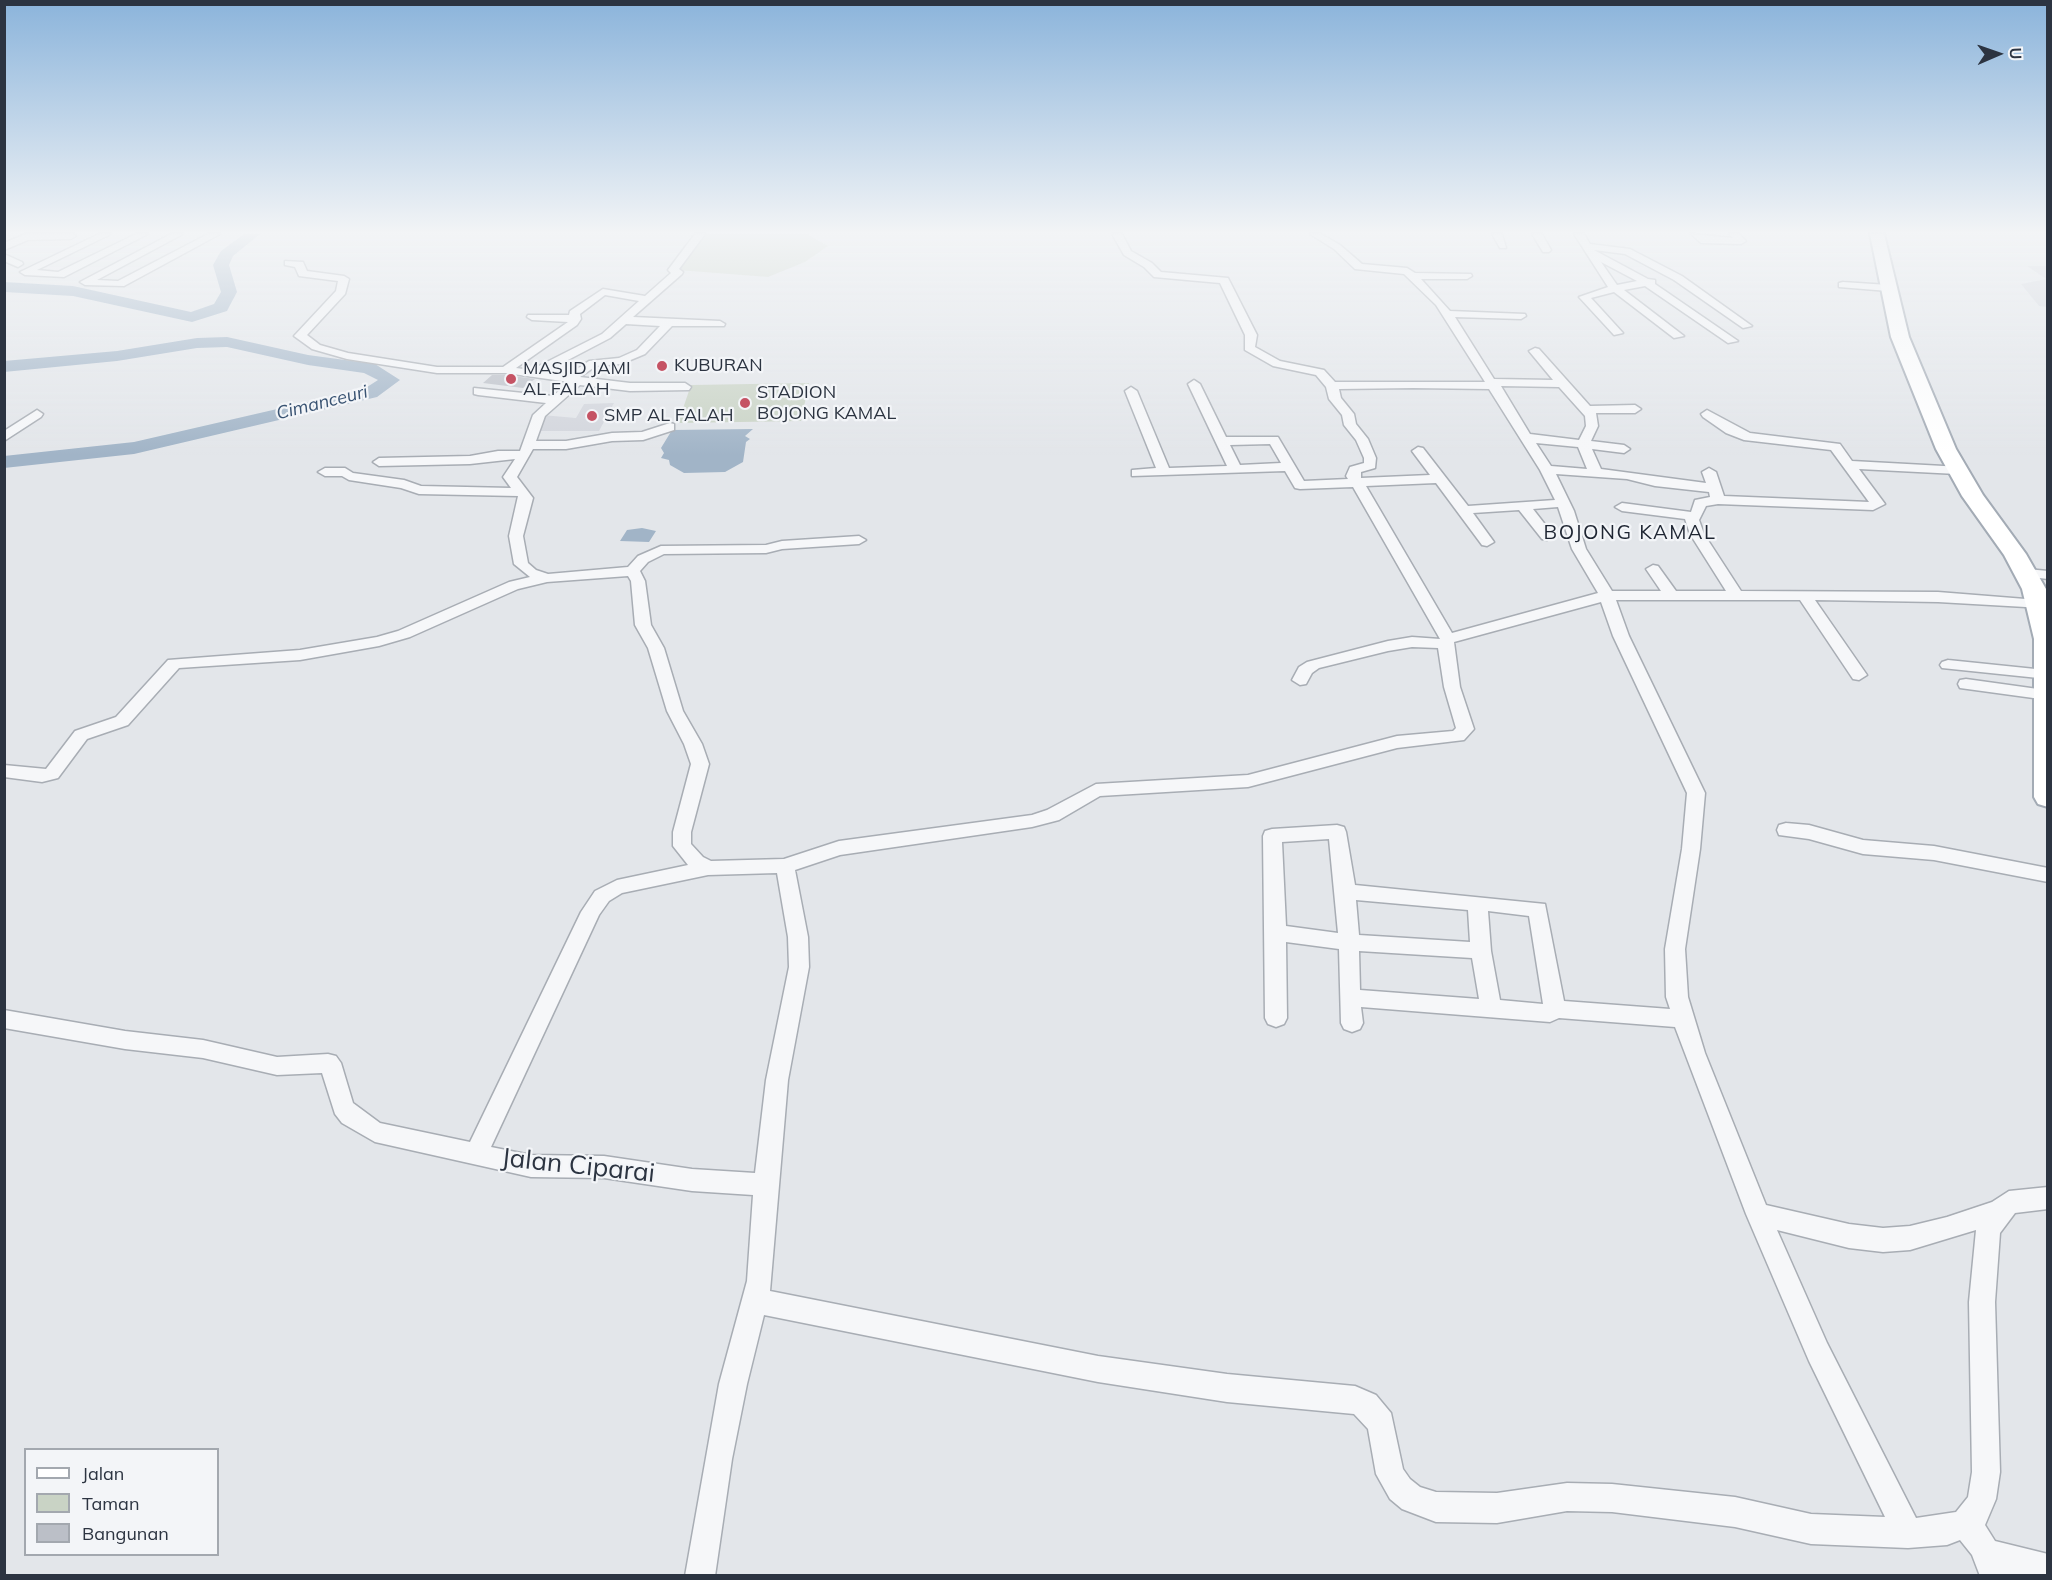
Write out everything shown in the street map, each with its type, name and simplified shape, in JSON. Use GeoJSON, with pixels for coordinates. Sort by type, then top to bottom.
{"type":"FeatureCollection","features":[{"type":"Feature","properties":{"kind":"main road"},"geometry":{"type":"LineString","coordinates":[[1893,308],[1900,337],[1957,470],[2027,573],[2038,605],[2046,639],[2048,797]]}},
{"type":"Feature","properties":{"kind":"street"},"geometry":{"type":"LineString","coordinates":[[326,308],[300,336],[316,347],[347,356],[437,370],[506,370],[630,387],[685,387]]}},
{"type":"Feature","properties":{"kind":"street"},"geometry":{"type":"LineString","coordinates":[[576,319],[574,314],[582,308]]}},
{"type":"Feature","properties":{"kind":"street"},"geometry":{"type":"LineString","coordinates":[[534,373],[600,340],[636,308]]}},
{"type":"Feature","properties":{"kind":"street"},"geometry":{"type":"LineString","coordinates":[[476,1154],[591,912],[602,896],[617,886],[708,868],[785,866],[839,848],[1038,819],[1053,815],[1096,790],[1248,781],[1397,742],[1462,734],[1464,726],[1452,687],[1446,641],[1392,539],[1356,483],[1352,472],[1370,465],[1370,458],[1362,439],[1350,425],[1348,414],[1335,399],[1332,386],[1320,372],[1276,364],[1250,348],[1251,335],[1238,308]]}},
{"type":"Feature","properties":{"kind":"street"},"geometry":{"type":"LineString","coordinates":[[1442,308],[1529,438],[1547,470],[1563,503],[1579,549],[1606,596],[1622,636],[1696,793],[1695,817],[1675,949],[1677,997],[1694,1053],[1758,1214],[1844,1408],[1908,1533]]}},
{"type":"Feature","properties":{"kind":"street"},"geometry":{"type":"LineString","coordinates":[[1594,308],[1618,333]]}},
{"type":"Feature","properties":{"kind":"street"},"geometry":{"type":"LineString","coordinates":[[1630,308],[1654,333]]}},
{"type":"Feature","properties":{"kind":"street"},"geometry":{"type":"LineString","coordinates":[[1639,308],[1678,336]]}},
{"type":"Feature","properties":{"kind":"street"},"geometry":{"type":"LineString","coordinates":[[1683,308],[1732,341]]}},
{"type":"Feature","properties":{"kind":"street"},"geometry":{"type":"LineString","coordinates":[[1721,308],[1747,326]]}},
{"type":"Feature","properties":{"kind":"street"},"geometry":{"type":"LineString","coordinates":[[1448,314],[1521,316]]}},
{"type":"Feature","properties":{"kind":"street"},"geometry":{"type":"LineString","coordinates":[[532,316],[576,319]]}},
{"type":"Feature","properties":{"kind":"street"},"geometry":{"type":"LineString","coordinates":[[506,370],[576,319]]}},
{"type":"Feature","properties":{"kind":"street"},"geometry":{"type":"LineString","coordinates":[[622,320],[720,324]]}},
{"type":"Feature","properties":{"kind":"street"},"geometry":{"type":"LineString","coordinates":[[548,578],[531,573],[521,564],[516,536],[526,498],[510,481],[510,477],[526,450],[538,415],[593,363],[621,361],[641,352],[669,322]]}},
{"type":"Feature","properties":{"kind":"street"},"geometry":{"type":"LineString","coordinates":[[1535,351],[1587,410],[1592,426],[1583,444]]}},
{"type":"Feature","properties":{"kind":"street"},"geometry":{"type":"LineString","coordinates":[[1194,384],[1235,470]]}},
{"type":"Feature","properties":{"kind":"street"},"geometry":{"type":"LineString","coordinates":[[1332,386],[1562,384]]}},
{"type":"Feature","properties":{"kind":"street"},"geometry":{"type":"LineString","coordinates":[[478,391],[554,400]]}},
{"type":"Feature","properties":{"kind":"street"},"geometry":{"type":"LineString","coordinates":[[1131,391],[1164,472]]}},
{"type":"Feature","properties":{"kind":"street"},"geometry":{"type":"LineString","coordinates":[[1587,410],[1635,410]]}},
{"type":"Feature","properties":{"kind":"street"},"geometry":{"type":"LineString","coordinates":[[4,436],[37,414]]}},
{"type":"Feature","properties":{"kind":"street"},"geometry":{"type":"LineString","coordinates":[[1547,470],[1596,473],[1715,494],[1878,505],[1834,446],[1748,438],[1730,430],[1707,414]]}},
{"type":"Feature","properties":{"kind":"street"},"geometry":{"type":"LineString","coordinates":[[379,462],[470,460],[612,437],[643,436],[670,427]]}},
{"type":"Feature","properties":{"kind":"street"},"geometry":{"type":"LineString","coordinates":[[1529,438],[1624,449]]}},
{"type":"Feature","properties":{"kind":"street"},"geometry":{"type":"LineString","coordinates":[[1222,441],[1274,440],[1300,485],[1440,478]]}},
{"type":"Feature","properties":{"kind":"street"},"geometry":{"type":"LineString","coordinates":[[1583,444],[1596,473]]}},
{"type":"Feature","properties":{"kind":"street"},"geometry":{"type":"LineString","coordinates":[[371,481],[379,462],[392,447]]}},
{"type":"Feature","properties":{"kind":"street"},"geometry":{"type":"LineString","coordinates":[[1418,451],[1487,542]]}},
{"type":"Feature","properties":{"kind":"street"},"geometry":{"type":"LineString","coordinates":[[1850,465],[1957,470]]}},
{"type":"Feature","properties":{"kind":"street"},"geometry":{"type":"LineString","coordinates":[[1137,473],[1290,467]]}},
{"type":"Feature","properties":{"kind":"street"},"geometry":{"type":"LineString","coordinates":[[325,472],[345,472],[371,481],[404,484],[419,490],[521,492]]}},
{"type":"Feature","properties":{"kind":"street"},"geometry":{"type":"LineString","coordinates":[[1709,472],[1715,494]]}},
{"type":"Feature","properties":{"kind":"street"},"geometry":{"type":"LineString","coordinates":[[1622,507],[1653,508],[1692,516],[1697,514],[1700,503],[1715,494]]}},
{"type":"Feature","properties":{"kind":"street"},"geometry":{"type":"LineString","coordinates":[[1464,510],[1563,503]]}},
{"type":"Feature","properties":{"kind":"street"},"geometry":{"type":"LineString","coordinates":[[1523,506],[1547,536]]}},
{"type":"Feature","properties":{"kind":"street"},"geometry":{"type":"LineString","coordinates":[[1692,516],[1697,534],[1735,594]]}},
{"type":"Feature","properties":{"kind":"street"},"geometry":{"type":"LineString","coordinates":[[4,771],[42,776],[52,774],[81,735],[122,721],[174,663],[300,655],[390,638],[503,588],[548,578],[632,571],[643,559],[661,550],[766,549],[782,545],[859,540]]}},
{"type":"Feature","properties":{"kind":"street"},"geometry":{"type":"LineString","coordinates":[[1653,569],[1671,595]]}},
{"type":"Feature","properties":{"kind":"street"},"geometry":{"type":"LineString","coordinates":[[632,571],[638,581],[643,625],[656,648],[675,711],[693,744],[700,764],[682,832],[682,846],[696,862],[708,868]]}},
{"type":"Feature","properties":{"kind":"street"},"geometry":{"type":"LineString","coordinates":[[2027,573],[2048,575]]}},
{"type":"Feature","properties":{"kind":"street"},"geometry":{"type":"LineString","coordinates":[[1300,680],[1305,670],[1313,665],[1388,646],[1412,642],[1446,641],[1565,604],[1606,596],[1804,594],[1938,597],[2038,605]]}},
{"type":"Feature","properties":{"kind":"street"},"geometry":{"type":"LineString","coordinates":[[1804,594],[1859,675]]}},
{"type":"Feature","properties":{"kind":"street"},"geometry":{"type":"LineString","coordinates":[[1948,665],[2045,685]]}},
{"type":"Feature","properties":{"kind":"street"},"geometry":{"type":"LineString","coordinates":[[1966,684],[2045,685]]}},
{"type":"Feature","properties":{"kind":"street"},"geometry":{"type":"LineString","coordinates":[[1786,830],[1809,832],[1863,847],[1934,853],[2048,875]]}},
{"type":"Feature","properties":{"kind":"street"},"geometry":{"type":"LineString","coordinates":[[1276,1018],[1276,933],[1272,836],[1336,832],[1346,892],[1352,1023]]}},
{"type":"Feature","properties":{"kind":"street"},"geometry":{"type":"LineString","coordinates":[[700,1575],[718,1459],[733,1384],[755,1301],[764,1249],[766,1185],[781,1050],[799,967],[799,944],[785,866]]}},
{"type":"Feature","properties":{"kind":"street"},"geometry":{"type":"LineString","coordinates":[[1346,892],[1478,903],[1536,901],[1555,1009]]}},
{"type":"Feature","properties":{"kind":"street"},"geometry":{"type":"LineString","coordinates":[[1478,903],[1481,951],[1491,1008]]}},
{"type":"Feature","properties":{"kind":"street"},"geometry":{"type":"LineString","coordinates":[[1276,933],[1349,942],[1481,951]]}},
{"type":"Feature","properties":{"kind":"street"},"geometry":{"type":"LineString","coordinates":[[1350,998],[1550,1013],[1555,1009],[1684,1019]]}},
{"type":"Feature","properties":{"kind":"street","name":"Jalan Ciparai"},"geometry":{"type":"LineString","coordinates":[[4,1019],[125,1040],[202,1049],[277,1066],[328,1063],[333,1070],[343,1107],[359,1123],[375,1132],[531,1166],[604,1167],[692,1180],[766,1185]]}},
{"type":"Feature","properties":{"kind":"street"},"geometry":{"type":"LineString","coordinates":[[755,1301],[1098,1369],[1227,1388],[1355,1400],[1366,1405],[1381,1423],[1390,1474],[1401,1489],[1412,1499],[1436,1507],[1497,1508],[1567,1497],[1612,1498],[1735,1512],[1811,1529],[1908,1533],[1947,1530],[1965,1524],[1974,1516],[1982,1499],[1986,1472],[1982,1302],[1988,1231],[2000,1210],[2009,1202],[2048,1198]]}},
{"type":"Feature","properties":{"kind":"street"},"geometry":{"type":"LineString","coordinates":[[1758,1214],[1839,1234],[1883,1240],[1910,1238],[1947,1229],[2000,1210]]}},
{"type":"Feature","properties":{"kind":"street"},"geometry":{"type":"LineString","coordinates":[[1965,1524],[1992,1565],[2048,1569]]}},
{"type":"Feature","properties":{"kind":"shaded area","name":"SMP AL FALAH"},"geometry":{"type":"Polygon","coordinates":[[[614,403],[599,431],[535,431],[542,415],[576,418],[584,404],[614,403]]]}},
{"type":"Feature","properties":{"kind":"green space","name":"STADION BOJONG KAMAL"},"geometry":{"type":"Polygon","coordinates":[[[809,383],[801,421],[678,423],[691,385],[809,383]]]}},
{"type":"Feature","properties":{"kind":"water"},"geometry":{"type":"Polygon","coordinates":[[[753,429],[745,436],[750,439],[746,442],[743,462],[725,472],[684,473],[670,465],[669,460],[661,458],[664,453],[661,448],[672,430],[753,429]]]}},
{"type":"Feature","properties":{"kind":"water"},"geometry":{"type":"Polygon","coordinates":[[[642,528],[656,531],[649,542],[620,541],[627,530],[642,528]]]}},
{"type":"Feature","properties":{"kind":"building","name":"MASJID JAMI AL FALAH"},"geometry":{"type":"Polygon","coordinates":[[[492,375],[535,379],[523,388],[483,383],[492,375]]]}},
{"type":"Feature","properties":{"kind":"waterway","name":"Cimanceuri"},"geometry":{"type":"LineString","coordinates":[[157,308],[192,317],[219,308]]}},
{"type":"Feature","properties":{"kind":"waterway","name":"Cimanceuri"},"geometry":{"type":"LineString","coordinates":[[4,367],[117,356],[197,343],[227,342],[308,360],[369,368],[391,380],[370,393],[134,448],[4,462]]}},
{"type":"Feature","properties":{"kind":"place","name":"KUBURAN"},"geometry":{"type":"Point","coordinates":[662,366]}},
{"type":"Feature","properties":{"kind":"place","name":"MASJID JAMI AL FALAH"},"geometry":{"type":"Point","coordinates":[511,379]}},
{"type":"Feature","properties":{"kind":"place","name":"STADION BOJONG KAMAL"},"geometry":{"type":"Point","coordinates":[745,403]}},
{"type":"Feature","properties":{"kind":"place","name":"SMP AL FALAH"},"geometry":{"type":"Point","coordinates":[592,416]}},
{"type":"Feature","properties":{"kind":"district","name":"BOJONG KAMAL"},"geometry":{"type":"Point","coordinates":[1630,533]}}]}
